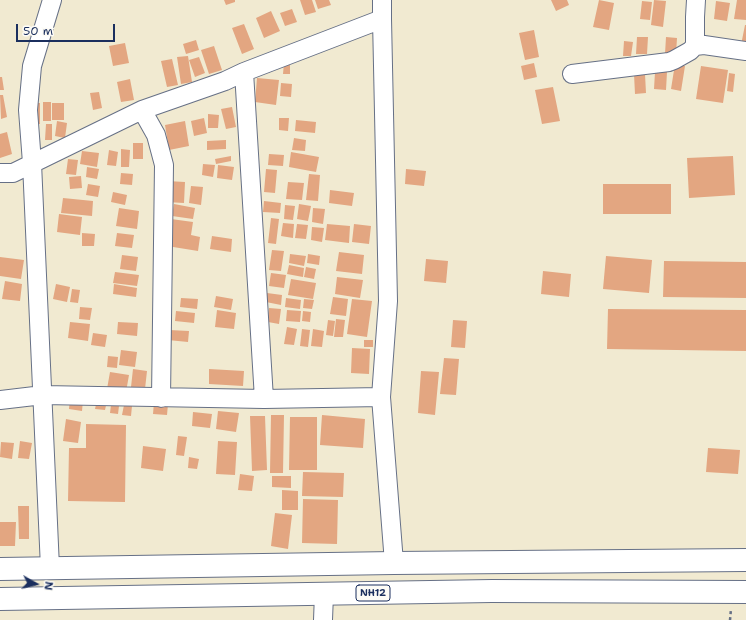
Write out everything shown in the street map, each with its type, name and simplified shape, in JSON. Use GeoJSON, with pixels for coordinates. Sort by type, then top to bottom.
{"type":"FeatureCollection","features":[{"type":"Feature","properties":{"kind":"highway"},"geometry":{"type":"LineString","coordinates":[[0,569],[394,563],[746,560]]}},
{"type":"Feature","properties":{"kind":"highway","name":"NH12"},"geometry":{"type":"LineString","coordinates":[[0,599],[492,591],[746,592]]}},
{"type":"Feature","properties":{"kind":"street"},"geometry":{"type":"LineString","coordinates":[[50,568],[32,163],[28,110],[32,66],[52,0]]}},
{"type":"Feature","properties":{"kind":"street"},"geometry":{"type":"LineString","coordinates":[[382,0],[388,301],[381,397],[394,563]]}},
{"type":"Feature","properties":{"kind":"street"},"geometry":{"type":"LineString","coordinates":[[695,46],[696,0]]}},
{"type":"Feature","properties":{"kind":"street"},"geometry":{"type":"LineString","coordinates":[[0,173],[13,173],[142,110],[225,81],[244,72],[382,19]]}},
{"type":"Feature","properties":{"kind":"street"},"geometry":{"type":"LineString","coordinates":[[572,74],[669,62],[690,51],[695,46],[704,45],[746,51]]}},
{"type":"Feature","properties":{"kind":"street"},"geometry":{"type":"LineString","coordinates":[[244,72],[264,399]]}},
{"type":"Feature","properties":{"kind":"street"},"geometry":{"type":"LineString","coordinates":[[142,110],[156,135],[164,165],[161,398]]}},
{"type":"Feature","properties":{"kind":"street"},"geometry":{"type":"LineString","coordinates":[[0,400],[43,395],[264,399],[381,397]]}},
{"type":"Feature","properties":{"kind":"street"},"geometry":{"type":"LineString","coordinates":[[323,620],[324,594]]}},
{"type":"Feature","properties":{"kind":"building"},"geometry":{"type":"Polygon","coordinates":[[[224,0],[235,0],[235,2],[226,5],[224,0]]]}},
{"type":"Feature","properties":{"kind":"building"},"geometry":{"type":"Polygon","coordinates":[[[300,0],[312,0],[316,12],[305,15],[300,0]]]}},
{"type":"Feature","properties":{"kind":"building"},"geometry":{"type":"Polygon","coordinates":[[[315,0],[329,0],[331,5],[318,9],[315,0]]]}},
{"type":"Feature","properties":{"kind":"building"},"geometry":{"type":"Polygon","coordinates":[[[551,0],[567,0],[569,5],[556,11],[551,0]]]}},
{"type":"Feature","properties":{"kind":"building"},"geometry":{"type":"Polygon","coordinates":[[[599,0],[614,3],[609,30],[593,27],[599,0]]]}},
{"type":"Feature","properties":{"kind":"building"},"geometry":{"type":"Polygon","coordinates":[[[654,0],[666,1],[663,27],[651,25],[654,0]]]}},
{"type":"Feature","properties":{"kind":"building"},"geometry":{"type":"Polygon","coordinates":[[[737,0],[746,0],[746,20],[734,19],[737,0]]]}},
{"type":"Feature","properties":{"kind":"building"},"geometry":{"type":"Polygon","coordinates":[[[642,1],[652,2],[650,20],[640,19],[642,1]]]}},
{"type":"Feature","properties":{"kind":"building"},"geometry":{"type":"Polygon","coordinates":[[[716,1],[730,3],[727,21],[714,19],[716,1]]]}},
{"type":"Feature","properties":{"kind":"building"},"geometry":{"type":"Polygon","coordinates":[[[292,9],[297,22],[285,26],[280,13],[292,9]]]}},
{"type":"Feature","properties":{"kind":"building"},"geometry":{"type":"Polygon","coordinates":[[[271,11],[280,31],[264,38],[256,18],[271,11]]]}},
{"type":"Feature","properties":{"kind":"building"},"geometry":{"type":"Polygon","coordinates":[[[244,24],[254,49],[242,54],[232,28],[244,24]]]}},
{"type":"Feature","properties":{"kind":"building"},"geometry":{"type":"Polygon","coordinates":[[[746,25],[746,46],[741,45],[746,25]]]}},
{"type":"Feature","properties":{"kind":"building"},"geometry":{"type":"Polygon","coordinates":[[[534,30],[539,57],[525,60],[519,33],[534,30]]]}},
{"type":"Feature","properties":{"kind":"building"},"geometry":{"type":"Polygon","coordinates":[[[637,37],[648,37],[647,54],[636,54],[637,37]]]}},
{"type":"Feature","properties":{"kind":"building"},"geometry":{"type":"Polygon","coordinates":[[[666,37],[677,38],[676,54],[665,54],[666,37]]]}},
{"type":"Feature","properties":{"kind":"building"},"geometry":{"type":"Polygon","coordinates":[[[196,40],[199,50],[186,54],[183,44],[196,40]]]}},
{"type":"Feature","properties":{"kind":"building"},"geometry":{"type":"Polygon","coordinates":[[[624,41],[633,42],[631,56],[623,56],[624,41]]]}},
{"type":"Feature","properties":{"kind":"building"},"geometry":{"type":"Polygon","coordinates":[[[125,43],[129,63],[113,66],[109,46],[125,43]]]}},
{"type":"Feature","properties":{"kind":"building"},"geometry":{"type":"Polygon","coordinates":[[[214,46],[222,70],[209,74],[201,50],[214,46]]]}},
{"type":"Feature","properties":{"kind":"building"},"geometry":{"type":"Polygon","coordinates":[[[188,56],[192,82],[181,84],[177,57],[188,56]]]}},
{"type":"Feature","properties":{"kind":"building"},"geometry":{"type":"Polygon","coordinates":[[[199,57],[205,73],[195,77],[189,60],[199,57]]]}},
{"type":"Feature","properties":{"kind":"building"},"geometry":{"type":"Polygon","coordinates":[[[172,59],[178,85],[167,87],[161,61],[172,59]]]}},
{"type":"Feature","properties":{"kind":"building"},"geometry":{"type":"Polygon","coordinates":[[[284,63],[290,63],[290,74],[283,74],[284,63]]]}},
{"type":"Feature","properties":{"kind":"building"},"geometry":{"type":"Polygon","coordinates":[[[534,63],[537,77],[524,80],[521,66],[534,63]]]}},
{"type":"Feature","properties":{"kind":"building"},"geometry":{"type":"Polygon","coordinates":[[[675,64],[685,66],[681,91],[671,89],[675,64]]]}},
{"type":"Feature","properties":{"kind":"building"},"geometry":{"type":"Polygon","coordinates":[[[701,66],[728,70],[723,103],[696,99],[701,66]]]}},
{"type":"Feature","properties":{"kind":"building"},"geometry":{"type":"Polygon","coordinates":[[[655,72],[667,72],[666,90],[654,89],[655,72]]]}},
{"type":"Feature","properties":{"kind":"building"},"geometry":{"type":"Polygon","coordinates":[[[729,73],[735,74],[733,92],[727,91],[729,73]]]}},
{"type":"Feature","properties":{"kind":"building"},"geometry":{"type":"Polygon","coordinates":[[[634,74],[645,74],[646,93],[635,94],[634,74]]]}},
{"type":"Feature","properties":{"kind":"building"},"geometry":{"type":"Polygon","coordinates":[[[0,77],[2,77],[4,90],[0,90],[0,77]]]}},
{"type":"Feature","properties":{"kind":"building"},"geometry":{"type":"Polygon","coordinates":[[[257,78],[279,80],[276,105],[255,102],[257,78]]]}},
{"type":"Feature","properties":{"kind":"building"},"geometry":{"type":"Polygon","coordinates":[[[130,79],[134,100],[121,102],[117,82],[130,79]]]}},
{"type":"Feature","properties":{"kind":"building"},"geometry":{"type":"Polygon","coordinates":[[[281,83],[292,84],[291,97],[280,96],[281,83]]]}},
{"type":"Feature","properties":{"kind":"building"},"geometry":{"type":"Polygon","coordinates":[[[553,87],[560,121],[542,124],[535,90],[553,87]]]}},
{"type":"Feature","properties":{"kind":"building"},"geometry":{"type":"Polygon","coordinates":[[[99,92],[102,108],[93,110],[90,93],[99,92]]]}},
{"type":"Feature","properties":{"kind":"building"},"geometry":{"type":"Polygon","coordinates":[[[0,95],[3,95],[7,117],[1,119],[0,95]]]}},
{"type":"Feature","properties":{"kind":"building"},"geometry":{"type":"Polygon","coordinates":[[[43,102],[51,102],[51,121],[43,121],[43,102]]]}},
{"type":"Feature","properties":{"kind":"building"},"geometry":{"type":"Polygon","coordinates":[[[32,103],[40,103],[40,124],[32,124],[32,103]]]}},
{"type":"Feature","properties":{"kind":"building"},"geometry":{"type":"Polygon","coordinates":[[[52,103],[64,103],[64,120],[52,120],[52,103]]]}},
{"type":"Feature","properties":{"kind":"building"},"geometry":{"type":"Polygon","coordinates":[[[232,107],[236,127],[226,129],[221,109],[232,107]]]}},
{"type":"Feature","properties":{"kind":"building"},"geometry":{"type":"Polygon","coordinates":[[[208,114],[219,115],[218,128],[208,128],[208,114]]]}},
{"type":"Feature","properties":{"kind":"building"},"geometry":{"type":"Polygon","coordinates":[[[204,118],[207,133],[194,136],[191,121],[204,118]]]}},
{"type":"Feature","properties":{"kind":"building"},"geometry":{"type":"Polygon","coordinates":[[[279,118],[289,118],[288,131],[279,130],[279,118]]]}},
{"type":"Feature","properties":{"kind":"building"},"geometry":{"type":"Polygon","coordinates":[[[296,120],[316,122],[315,133],[295,131],[296,120]]]}},
{"type":"Feature","properties":{"kind":"building"},"geometry":{"type":"Polygon","coordinates":[[[57,121],[67,123],[65,138],[55,136],[57,121]]]}},
{"type":"Feature","properties":{"kind":"building"},"geometry":{"type":"Polygon","coordinates":[[[185,121],[189,146],[169,150],[165,125],[185,121]]]}},
{"type":"Feature","properties":{"kind":"building"},"geometry":{"type":"Polygon","coordinates":[[[46,124],[52,124],[52,140],[45,140],[46,124]]]}},
{"type":"Feature","properties":{"kind":"building"},"geometry":{"type":"Polygon","coordinates":[[[7,132],[12,154],[0,158],[0,134],[7,132]]]}},
{"type":"Feature","properties":{"kind":"building"},"geometry":{"type":"Polygon","coordinates":[[[294,138],[306,140],[305,151],[292,150],[294,138]]]}},
{"type":"Feature","properties":{"kind":"building"},"geometry":{"type":"Polygon","coordinates":[[[226,140],[226,149],[207,150],[207,141],[226,140]]]}},
{"type":"Feature","properties":{"kind":"building"},"geometry":{"type":"Polygon","coordinates":[[[133,143],[143,143],[143,159],[133,159],[133,143]]]}},
{"type":"Feature","properties":{"kind":"building"},"geometry":{"type":"Polygon","coordinates":[[[121,149],[130,150],[129,167],[121,167],[121,149]]]}},
{"type":"Feature","properties":{"kind":"building"},"geometry":{"type":"Polygon","coordinates":[[[109,150],[118,152],[116,166],[107,165],[109,150]]]}},
{"type":"Feature","properties":{"kind":"building"},"geometry":{"type":"Polygon","coordinates":[[[82,151],[99,153],[97,167],[80,164],[82,151]]]}},
{"type":"Feature","properties":{"kind":"building"},"geometry":{"type":"Polygon","coordinates":[[[291,152],[319,157],[316,172],[289,167],[291,152]]]}},
{"type":"Feature","properties":{"kind":"building"},"geometry":{"type":"Polygon","coordinates":[[[269,154],[284,155],[283,166],[268,165],[269,154]]]}},
{"type":"Feature","properties":{"kind":"building"},"geometry":{"type":"Polygon","coordinates":[[[231,156],[231,161],[216,164],[215,159],[231,156]]]}},
{"type":"Feature","properties":{"kind":"building"},"geometry":{"type":"Polygon","coordinates":[[[733,156],[735,195],[689,198],[687,158],[733,156]]]}},
{"type":"Feature","properties":{"kind":"building"},"geometry":{"type":"Polygon","coordinates":[[[68,159],[78,160],[76,175],[66,174],[68,159]]]}},
{"type":"Feature","properties":{"kind":"building"},"geometry":{"type":"Polygon","coordinates":[[[203,164],[215,165],[213,177],[202,175],[203,164]]]}},
{"type":"Feature","properties":{"kind":"building"},"geometry":{"type":"Polygon","coordinates":[[[218,165],[234,167],[232,180],[217,178],[218,165]]]}},
{"type":"Feature","properties":{"kind":"building"},"geometry":{"type":"Polygon","coordinates":[[[87,167],[99,169],[97,179],[86,177],[87,167]]]}},
{"type":"Feature","properties":{"kind":"building"},"geometry":{"type":"Polygon","coordinates":[[[266,169],[277,170],[275,193],[264,192],[266,169]]]}},
{"type":"Feature","properties":{"kind":"building"},"geometry":{"type":"Polygon","coordinates":[[[406,169],[426,171],[424,186],[405,184],[406,169]]]}},
{"type":"Feature","properties":{"kind":"building"},"geometry":{"type":"Polygon","coordinates":[[[121,173],[133,174],[132,185],[120,184],[121,173]]]}},
{"type":"Feature","properties":{"kind":"building"},"geometry":{"type":"Polygon","coordinates":[[[309,174],[320,175],[318,201],[306,200],[309,174]]]}},
{"type":"Feature","properties":{"kind":"building"},"geometry":{"type":"Polygon","coordinates":[[[81,176],[82,188],[70,189],[69,177],[81,176]]]}},
{"type":"Feature","properties":{"kind":"building"},"geometry":{"type":"Polygon","coordinates":[[[167,181],[185,182],[184,203],[166,202],[167,181]]]}},
{"type":"Feature","properties":{"kind":"building"},"geometry":{"type":"Polygon","coordinates":[[[288,182],[304,183],[302,200],[286,199],[288,182]]]}},
{"type":"Feature","properties":{"kind":"building"},"geometry":{"type":"Polygon","coordinates":[[[88,184],[100,186],[98,197],[86,195],[88,184]]]}},
{"type":"Feature","properties":{"kind":"building"},"geometry":{"type":"Polygon","coordinates":[[[603,184],[671,184],[671,214],[603,214],[603,184]]]}},
{"type":"Feature","properties":{"kind":"building"},"geometry":{"type":"Polygon","coordinates":[[[191,186],[203,187],[201,205],[189,203],[191,186]]]}},
{"type":"Feature","properties":{"kind":"building"},"geometry":{"type":"Polygon","coordinates":[[[330,190],[354,193],[352,206],[329,203],[330,190]]]}},
{"type":"Feature","properties":{"kind":"building"},"geometry":{"type":"Polygon","coordinates":[[[113,192],[127,195],[125,205],[111,202],[113,192]]]}},
{"type":"Feature","properties":{"kind":"building"},"geometry":{"type":"Polygon","coordinates":[[[63,198],[93,201],[92,216],[61,213],[63,198]]]}},
{"type":"Feature","properties":{"kind":"building"},"geometry":{"type":"Polygon","coordinates":[[[264,201],[281,203],[280,213],[263,212],[264,201]]]}},
{"type":"Feature","properties":{"kind":"building"},"geometry":{"type":"Polygon","coordinates":[[[174,204],[195,208],[193,219],[172,216],[174,204]]]}},
{"type":"Feature","properties":{"kind":"building"},"geometry":{"type":"Polygon","coordinates":[[[299,204],[311,206],[308,221],[297,219],[299,204]]]}},
{"type":"Feature","properties":{"kind":"building"},"geometry":{"type":"Polygon","coordinates":[[[285,205],[295,206],[293,220],[284,219],[285,205]]]}},
{"type":"Feature","properties":{"kind":"building"},"geometry":{"type":"Polygon","coordinates":[[[119,208],[139,211],[137,229],[116,226],[119,208]]]}},
{"type":"Feature","properties":{"kind":"building"},"geometry":{"type":"Polygon","coordinates":[[[313,208],[325,209],[323,224],[312,222],[313,208]]]}},
{"type":"Feature","properties":{"kind":"building"},"geometry":{"type":"Polygon","coordinates":[[[59,214],[82,217],[80,235],[57,232],[59,214]]]}},
{"type":"Feature","properties":{"kind":"building"},"geometry":{"type":"Polygon","coordinates":[[[271,218],[279,219],[276,244],[268,243],[271,218]]]}},
{"type":"Feature","properties":{"kind":"building"},"geometry":{"type":"Polygon","coordinates":[[[171,219],[193,222],[191,235],[200,237],[198,251],[167,246],[171,219]]]}},
{"type":"Feature","properties":{"kind":"building"},"geometry":{"type":"Polygon","coordinates":[[[283,223],[294,224],[293,238],[281,236],[283,223]]]}},
{"type":"Feature","properties":{"kind":"building"},"geometry":{"type":"Polygon","coordinates":[[[297,224],[308,225],[306,239],[295,238],[297,224]]]}},
{"type":"Feature","properties":{"kind":"building"},"geometry":{"type":"Polygon","coordinates":[[[327,224],[350,226],[349,243],[325,240],[327,224]]]}},
{"type":"Feature","properties":{"kind":"building"},"geometry":{"type":"Polygon","coordinates":[[[354,224],[371,226],[369,244],[352,242],[354,224]]]}},
{"type":"Feature","properties":{"kind":"building"},"geometry":{"type":"Polygon","coordinates":[[[312,227],[324,228],[322,242],[311,240],[312,227]]]}},
{"type":"Feature","properties":{"kind":"building"},"geometry":{"type":"Polygon","coordinates":[[[82,233],[95,234],[94,246],[82,246],[82,233]]]}},
{"type":"Feature","properties":{"kind":"building"},"geometry":{"type":"Polygon","coordinates":[[[117,233],[134,235],[132,248],[115,246],[117,233]]]}},
{"type":"Feature","properties":{"kind":"building"},"geometry":{"type":"Polygon","coordinates":[[[212,236],[232,239],[231,252],[210,249],[212,236]]]}},
{"type":"Feature","properties":{"kind":"building"},"geometry":{"type":"Polygon","coordinates":[[[272,250],[284,251],[281,271],[269,270],[272,250]]]}},
{"type":"Feature","properties":{"kind":"building"},"geometry":{"type":"Polygon","coordinates":[[[339,252],[364,255],[362,274],[336,271],[339,252]]]}},
{"type":"Feature","properties":{"kind":"building"},"geometry":{"type":"Polygon","coordinates":[[[290,254],[306,256],[304,266],[289,263],[290,254]]]}},
{"type":"Feature","properties":{"kind":"building"},"geometry":{"type":"Polygon","coordinates":[[[308,254],[320,256],[319,265],[307,263],[308,254]]]}},
{"type":"Feature","properties":{"kind":"building"},"geometry":{"type":"Polygon","coordinates":[[[122,255],[138,257],[136,271],[120,269],[122,255]]]}},
{"type":"Feature","properties":{"kind":"building"},"geometry":{"type":"Polygon","coordinates":[[[606,256],[652,260],[649,293],[603,289],[606,256]]]}},
{"type":"Feature","properties":{"kind":"building"},"geometry":{"type":"Polygon","coordinates":[[[0,257],[24,260],[21,279],[0,276],[0,257]]]}},
{"type":"Feature","properties":{"kind":"building"},"geometry":{"type":"Polygon","coordinates":[[[426,259],[448,261],[446,283],[424,281],[426,259]]]}},
{"type":"Feature","properties":{"kind":"building"},"geometry":{"type":"Polygon","coordinates":[[[664,261],[746,262],[746,298],[663,297],[664,261]]]}},
{"type":"Feature","properties":{"kind":"building"},"geometry":{"type":"Polygon","coordinates":[[[289,265],[304,268],[303,277],[287,274],[289,265]]]}},
{"type":"Feature","properties":{"kind":"building"},"geometry":{"type":"Polygon","coordinates":[[[306,267],[316,269],[314,279],[304,277],[306,267]]]}},
{"type":"Feature","properties":{"kind":"building"},"geometry":{"type":"Polygon","coordinates":[[[543,271],[571,274],[569,297],[541,294],[543,271]]]}},
{"type":"Feature","properties":{"kind":"building"},"geometry":{"type":"Polygon","coordinates":[[[115,272],[139,275],[137,286],[113,283],[115,272]]]}},
{"type":"Feature","properties":{"kind":"building"},"geometry":{"type":"Polygon","coordinates":[[[271,273],[286,275],[284,288],[269,286],[271,273]]]}},
{"type":"Feature","properties":{"kind":"building"},"geometry":{"type":"Polygon","coordinates":[[[337,277],[363,280],[360,298],[335,294],[337,277]]]}},
{"type":"Feature","properties":{"kind":"building"},"geometry":{"type":"Polygon","coordinates":[[[291,279],[316,283],[313,299],[288,295],[291,279]]]}},
{"type":"Feature","properties":{"kind":"building"},"geometry":{"type":"Polygon","coordinates":[[[5,281],[22,284],[20,301],[2,299],[5,281]]]}},
{"type":"Feature","properties":{"kind":"building"},"geometry":{"type":"Polygon","coordinates":[[[56,284],[70,287],[67,302],[53,299],[56,284]]]}},
{"type":"Feature","properties":{"kind":"building"},"geometry":{"type":"Polygon","coordinates":[[[114,284],[137,288],[136,297],[113,294],[114,284]]]}},
{"type":"Feature","properties":{"kind":"building"},"geometry":{"type":"Polygon","coordinates":[[[72,289],[80,290],[78,303],[70,302],[72,289]]]}},
{"type":"Feature","properties":{"kind":"building"},"geometry":{"type":"Polygon","coordinates":[[[267,293],[282,295],[281,305],[266,302],[267,293]]]}},
{"type":"Feature","properties":{"kind":"building"},"geometry":{"type":"Polygon","coordinates":[[[216,296],[233,299],[231,310],[214,307],[216,296]]]}},
{"type":"Feature","properties":{"kind":"building"},"geometry":{"type":"Polygon","coordinates":[[[333,297],[348,299],[346,316],[330,314],[333,297]]]}},
{"type":"Feature","properties":{"kind":"building"},"geometry":{"type":"Polygon","coordinates":[[[181,298],[198,299],[197,309],[180,307],[181,298]]]}},
{"type":"Feature","properties":{"kind":"building"},"geometry":{"type":"Polygon","coordinates":[[[286,298],[301,300],[300,309],[285,307],[286,298]]]}},
{"type":"Feature","properties":{"kind":"building"},"geometry":{"type":"Polygon","coordinates":[[[304,299],[314,300],[312,309],[303,308],[304,299]]]}},
{"type":"Feature","properties":{"kind":"building"},"geometry":{"type":"Polygon","coordinates":[[[352,299],[372,301],[367,337],[347,334],[352,299]]]}},
{"type":"Feature","properties":{"kind":"building"},"geometry":{"type":"Polygon","coordinates":[[[80,307],[92,308],[90,320],[79,319],[80,307]]]}},
{"type":"Feature","properties":{"kind":"building"},"geometry":{"type":"Polygon","coordinates":[[[269,308],[281,309],[279,324],[268,322],[269,308]]]}},
{"type":"Feature","properties":{"kind":"building"},"geometry":{"type":"Polygon","coordinates":[[[608,309],[746,310],[746,351],[607,349],[608,309]]]}},
{"type":"Feature","properties":{"kind":"building"},"geometry":{"type":"Polygon","coordinates":[[[217,310],[236,313],[234,329],[215,327],[217,310]]]}},
{"type":"Feature","properties":{"kind":"building"},"geometry":{"type":"Polygon","coordinates":[[[287,310],[301,311],[300,322],[286,321],[287,310]]]}},
{"type":"Feature","properties":{"kind":"building"},"geometry":{"type":"Polygon","coordinates":[[[176,311],[195,313],[194,323],[175,321],[176,311]]]}},
{"type":"Feature","properties":{"kind":"building"},"geometry":{"type":"Polygon","coordinates":[[[303,311],[311,312],[310,322],[302,321],[303,311]]]}},
{"type":"Feature","properties":{"kind":"building"},"geometry":{"type":"Polygon","coordinates":[[[336,319],[345,320],[343,337],[334,337],[336,319]]]}},
{"type":"Feature","properties":{"kind":"building"},"geometry":{"type":"Polygon","coordinates":[[[328,320],[335,321],[333,336],[326,335],[328,320]]]}},
{"type":"Feature","properties":{"kind":"building"},"geometry":{"type":"Polygon","coordinates":[[[453,320],[467,321],[465,348],[451,347],[453,320]]]}},
{"type":"Feature","properties":{"kind":"building"},"geometry":{"type":"Polygon","coordinates":[[[70,322],[90,324],[88,341],[68,338],[70,322]]]}},
{"type":"Feature","properties":{"kind":"building"},"geometry":{"type":"Polygon","coordinates":[[[118,322],[138,323],[137,336],[117,334],[118,322]]]}},
{"type":"Feature","properties":{"kind":"building"},"geometry":{"type":"Polygon","coordinates":[[[287,327],[297,329],[294,345],[284,344],[287,327]]]}},
{"type":"Feature","properties":{"kind":"building"},"geometry":{"type":"Polygon","coordinates":[[[302,329],[310,330],[308,347],[300,346],[302,329]]]}},
{"type":"Feature","properties":{"kind":"building"},"geometry":{"type":"Polygon","coordinates":[[[313,329],[324,331],[322,347],[311,346],[313,329]]]}},
{"type":"Feature","properties":{"kind":"building"},"geometry":{"type":"Polygon","coordinates":[[[169,330],[189,331],[188,342],[168,340],[169,330]]]}},
{"type":"Feature","properties":{"kind":"building"},"geometry":{"type":"Polygon","coordinates":[[[93,333],[107,335],[105,347],[91,345],[93,333]]]}},
{"type":"Feature","properties":{"kind":"building"},"geometry":{"type":"Polygon","coordinates":[[[364,340],[373,340],[373,347],[364,347],[364,340]]]}},
{"type":"Feature","properties":{"kind":"building"},"geometry":{"type":"Polygon","coordinates":[[[352,348],[370,349],[369,374],[351,373],[352,348]]]}},
{"type":"Feature","properties":{"kind":"building"},"geometry":{"type":"Polygon","coordinates":[[[121,350],[137,352],[135,367],[119,365],[121,350]]]}},
{"type":"Feature","properties":{"kind":"building"},"geometry":{"type":"Polygon","coordinates":[[[108,356],[118,357],[117,368],[107,367],[108,356]]]}},
{"type":"Feature","properties":{"kind":"building"},"geometry":{"type":"Polygon","coordinates":[[[444,358],[459,359],[456,395],[440,394],[444,358]]]}},
{"type":"Feature","properties":{"kind":"building"},"geometry":{"type":"Polygon","coordinates":[[[133,369],[147,371],[145,389],[131,387],[133,369]]]}},
{"type":"Feature","properties":{"kind":"building"},"geometry":{"type":"Polygon","coordinates":[[[209,369],[244,371],[243,386],[209,384],[209,369]]]}},
{"type":"Feature","properties":{"kind":"building"},"geometry":{"type":"Polygon","coordinates":[[[421,371],[439,372],[435,415],[418,413],[421,371]]]}},
{"type":"Feature","properties":{"kind":"building"},"geometry":{"type":"Polygon","coordinates":[[[110,372],[129,375],[126,392],[107,389],[110,372]]]}},
{"type":"Feature","properties":{"kind":"building"},"geometry":{"type":"Polygon","coordinates":[[[70,398],[83,400],[82,411],[69,409],[70,398]]]}},
{"type":"Feature","properties":{"kind":"building"},"geometry":{"type":"Polygon","coordinates":[[[97,400],[107,401],[105,410],[95,409],[97,400]]]}},
{"type":"Feature","properties":{"kind":"building"},"geometry":{"type":"Polygon","coordinates":[[[154,402],[168,404],[167,415],[153,414],[154,402]]]}},
{"type":"Feature","properties":{"kind":"building"},"geometry":{"type":"Polygon","coordinates":[[[111,405],[119,406],[118,414],[110,413],[111,405]]]}},
{"type":"Feature","properties":{"kind":"building"},"geometry":{"type":"Polygon","coordinates":[[[124,405],[132,406],[131,416],[122,415],[124,405]]]}},
{"type":"Feature","properties":{"kind":"building"},"geometry":{"type":"Polygon","coordinates":[[[218,411],[239,413],[236,432],[216,429],[218,411]]]}},
{"type":"Feature","properties":{"kind":"building"},"geometry":{"type":"Polygon","coordinates":[[[193,412],[212,414],[210,428],[192,426],[193,412]]]}},
{"type":"Feature","properties":{"kind":"building"},"geometry":{"type":"Polygon","coordinates":[[[271,415],[284,415],[283,473],[270,473],[271,415]]]}},
{"type":"Feature","properties":{"kind":"building"},"geometry":{"type":"Polygon","coordinates":[[[322,415],[365,419],[363,448],[320,445],[322,415]]]}},
{"type":"Feature","properties":{"kind":"building"},"geometry":{"type":"Polygon","coordinates":[[[250,416],[265,416],[267,470],[252,471],[250,416]]]}},
{"type":"Feature","properties":{"kind":"building"},"geometry":{"type":"Polygon","coordinates":[[[290,417],[317,417],[317,470],[289,470],[290,417]]]}},
{"type":"Feature","properties":{"kind":"building"},"geometry":{"type":"Polygon","coordinates":[[[66,419],[81,422],[78,443],[63,441],[66,419]]]}},
{"type":"Feature","properties":{"kind":"building"},"geometry":{"type":"Polygon","coordinates":[[[86,424],[126,425],[125,502],[68,501],[69,448],[86,448],[86,424]]]}},
{"type":"Feature","properties":{"kind":"building"},"geometry":{"type":"Polygon","coordinates":[[[178,436],[187,437],[184,456],[176,455],[178,436]]]}},
{"type":"Feature","properties":{"kind":"building"},"geometry":{"type":"Polygon","coordinates":[[[20,441],[32,443],[29,459],[18,458],[20,441]]]}},
{"type":"Feature","properties":{"kind":"building"},"geometry":{"type":"Polygon","coordinates":[[[218,441],[237,442],[235,475],[216,474],[218,441]]]}},
{"type":"Feature","properties":{"kind":"building"},"geometry":{"type":"Polygon","coordinates":[[[1,442],[14,443],[12,459],[0,457],[1,442]]]}},
{"type":"Feature","properties":{"kind":"building"},"geometry":{"type":"Polygon","coordinates":[[[143,446],[166,449],[163,471],[141,468],[143,446]]]}},
{"type":"Feature","properties":{"kind":"building"},"geometry":{"type":"Polygon","coordinates":[[[708,448],[740,450],[738,474],[706,472],[708,448]]]}},
{"type":"Feature","properties":{"kind":"building"},"geometry":{"type":"Polygon","coordinates":[[[189,457],[199,459],[197,469],[188,468],[189,457]]]}},
{"type":"Feature","properties":{"kind":"building"},"geometry":{"type":"Polygon","coordinates":[[[303,472],[344,473],[343,497],[302,496],[303,472]]]}},
{"type":"Feature","properties":{"kind":"building"},"geometry":{"type":"Polygon","coordinates":[[[240,474],[254,476],[252,491],[238,490],[240,474]]]}},
{"type":"Feature","properties":{"kind":"building"},"geometry":{"type":"Polygon","coordinates":[[[272,476],[291,476],[291,488],[272,487],[272,476]]]}},
{"type":"Feature","properties":{"kind":"building"},"geometry":{"type":"Polygon","coordinates":[[[282,490],[298,491],[298,510],[282,510],[282,490]]]}},
{"type":"Feature","properties":{"kind":"building"},"geometry":{"type":"Polygon","coordinates":[[[303,499],[338,500],[337,544],[302,543],[303,499]]]}},
{"type":"Feature","properties":{"kind":"building"},"geometry":{"type":"Polygon","coordinates":[[[18,506],[29,506],[29,539],[19,539],[18,506]]]}},
{"type":"Feature","properties":{"kind":"building"},"geometry":{"type":"Polygon","coordinates":[[[275,513],[292,515],[288,549],[271,546],[275,513]]]}},
{"type":"Feature","properties":{"kind":"building"},"geometry":{"type":"Polygon","coordinates":[[[0,522],[16,522],[15,546],[0,546],[0,522]]]}}]}
